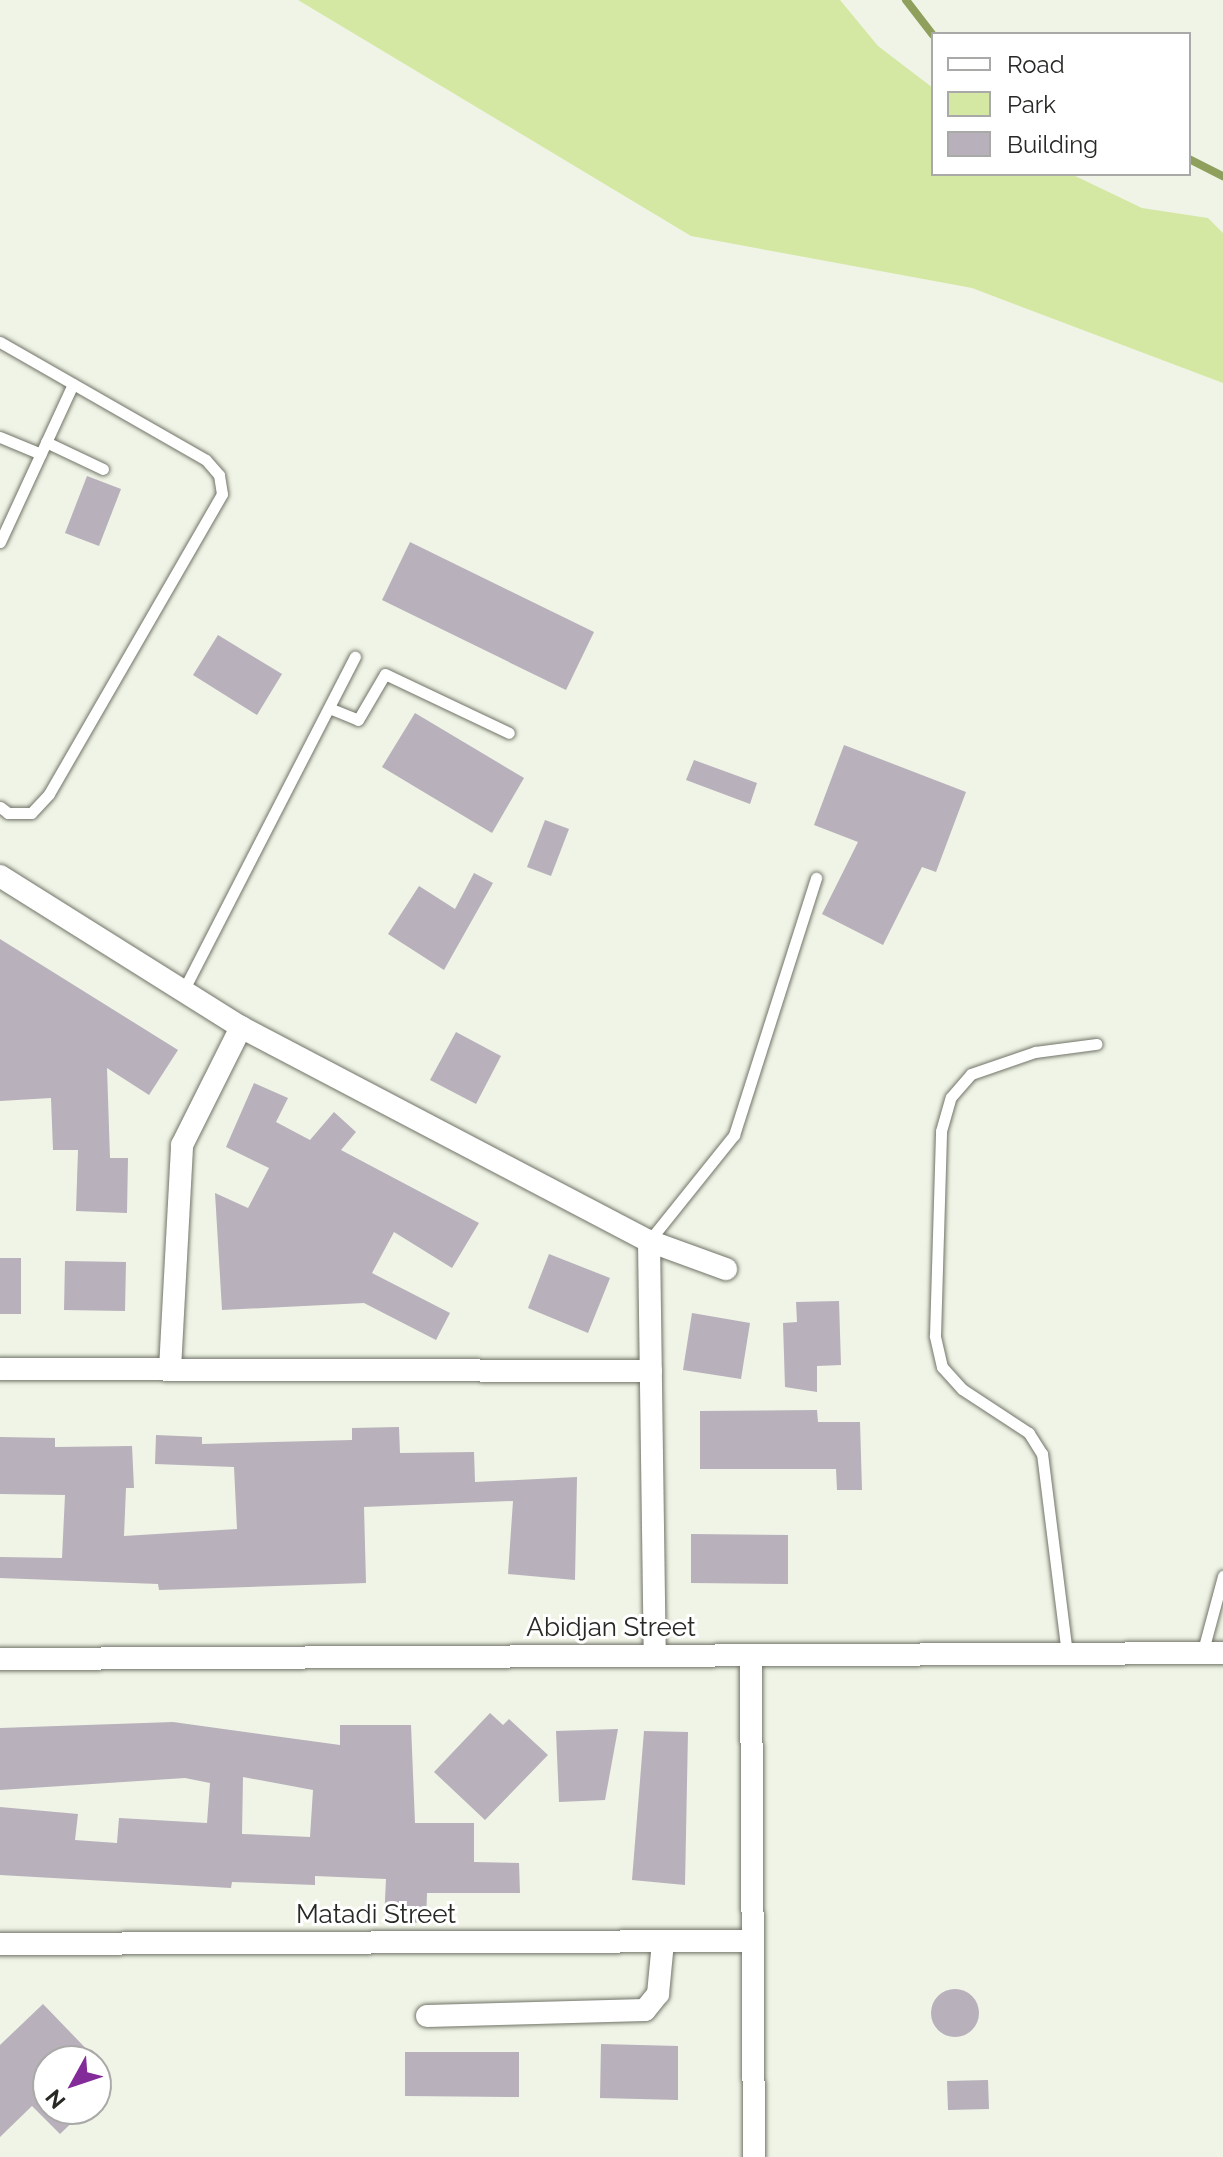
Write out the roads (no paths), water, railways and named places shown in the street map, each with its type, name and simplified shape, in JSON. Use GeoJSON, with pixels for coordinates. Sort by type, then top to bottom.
{"type":"FeatureCollection","features":[{"type":"Feature","properties":{"kind":"street"},"geometry":{"type":"LineString","coordinates":[[0,876],[241,1027],[649,1241],[726,1269]]}},
{"type":"Feature","properties":{"kind":"street"},"geometry":{"type":"LineString","coordinates":[[170,1369],[182,1145],[241,1027]]}},
{"type":"Feature","properties":{"kind":"street"},"geometry":{"type":"LineString","coordinates":[[649,1241],[655,1655]]}},
{"type":"Feature","properties":{"kind":"street"},"geometry":{"type":"LineString","coordinates":[[0,1369],[651,1371]]}},
{"type":"Feature","properties":{"kind":"street","name":"Abidjan Street"},"geometry":{"type":"LineString","coordinates":[[0,1659],[1212,1654]]}},
{"type":"Feature","properties":{"kind":"street"},"geometry":{"type":"LineString","coordinates":[[751,1656],[754,2157]]}},
{"type":"Feature","properties":{"kind":"street","name":"Matadi Street"},"geometry":{"type":"LineString","coordinates":[[0,1944],[752,1941]]}},
{"type":"Feature","properties":{"kind":"street"},"geometry":{"type":"LineString","coordinates":[[427,2016],[645,2010],[658,1994],[663,1942]]}},
{"type":"Feature","properties":{"kind":"lane"},"geometry":{"type":"LineString","coordinates":[[0,342],[206,460],[219,475],[222,494],[49,794],[31,813],[8,813],[0,807]]}},
{"type":"Feature","properties":{"kind":"lane"},"geometry":{"type":"LineString","coordinates":[[0,542],[73,384]]}},
{"type":"Feature","properties":{"kind":"lane"},"geometry":{"type":"LineString","coordinates":[[0,437],[103,469]]}},
{"type":"Feature","properties":{"kind":"lane"},"geometry":{"type":"LineString","coordinates":[[183,991],[355,657]]}},
{"type":"Feature","properties":{"kind":"lane"},"geometry":{"type":"LineString","coordinates":[[329,708],[358,720],[385,674],[509,733]]}},
{"type":"Feature","properties":{"kind":"lane"},"geometry":{"type":"LineString","coordinates":[[649,1241],[734,1135],[816,878]]}},
{"type":"Feature","properties":{"kind":"lane"},"geometry":{"type":"LineString","coordinates":[[1067,1654],[1042,1454],[1029,1433],[962,1389],[942,1367],[935,1336],[941,1131],[951,1097],[971,1074],[1035,1052],[1096,1044]]}},
{"type":"Feature","properties":{"kind":"lane"},"geometry":{"type":"LineString","coordinates":[[1212,1654],[1223,1576]]}},
{"type":"Feature","properties":{"kind":"waterway"},"geometry":{"type":"LineString","coordinates":[[906,0],[931,32]]}},
{"type":"Feature","properties":{"kind":"waterway"},"geometry":{"type":"LineString","coordinates":[[1191,160],[1223,176]]}}]}
